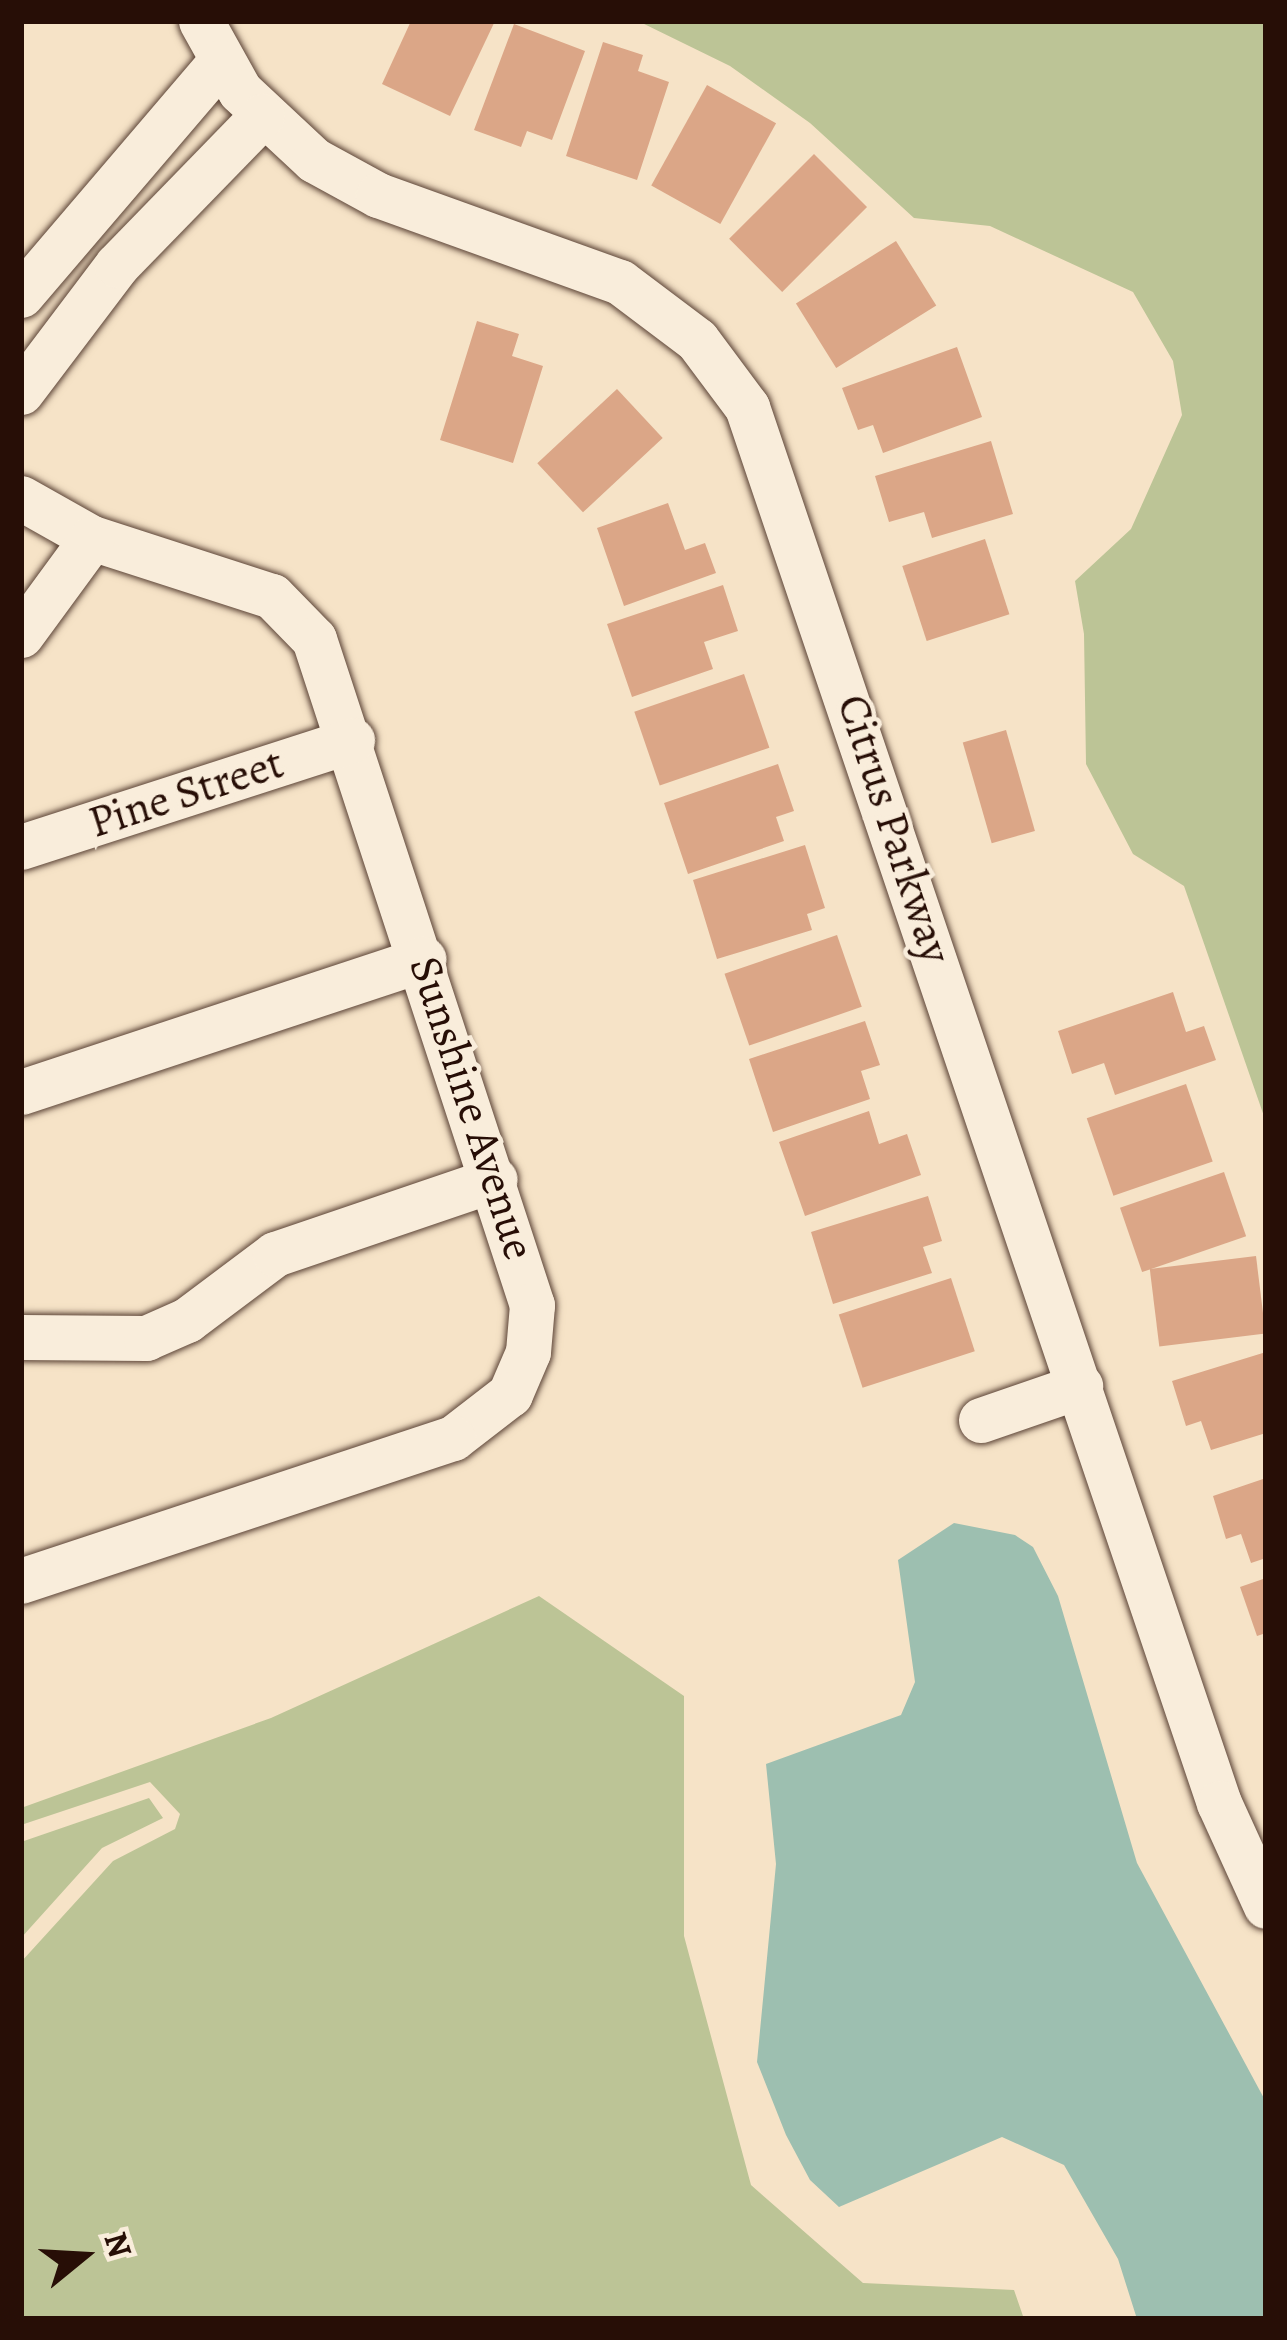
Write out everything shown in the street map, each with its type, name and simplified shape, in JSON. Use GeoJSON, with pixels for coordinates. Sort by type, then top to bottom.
{"type":"FeatureCollection","features":[{"type":"Feature","properties":{"kind":"street","name":"Citrus Parkway"},"geometry":{"type":"LineString","coordinates":[[210,41],[262,116],[314,160],[378,195],[620,282],[697,340],[747,407],[1219,1803],[1266,1906]]}},
{"type":"Feature","properties":{"kind":"street"},"geometry":{"type":"LineString","coordinates":[[95,292],[33,279],[210,41]]}},
{"type":"Feature","properties":{"kind":"street"},"geometry":{"type":"LineString","coordinates":[[21,392],[95,292],[262,116]]}},
{"type":"Feature","properties":{"kind":"street","name":"Sunshine Avenue"},"geometry":{"type":"LineString","coordinates":[[21,499],[92,538],[247,585],[296,614],[328,667],[532,1305],[521,1374],[494,1413],[453,1438],[21,1581]]}},
{"type":"Feature","properties":{"kind":"street"},"geometry":{"type":"LineString","coordinates":[[21,635],[92,538]]}},
{"type":"Feature","properties":{"kind":"street","name":"Pine Street"},"geometry":{"type":"LineString","coordinates":[[21,847],[352,740]]}},
{"type":"Feature","properties":{"kind":"street"},"geometry":{"type":"LineString","coordinates":[[21,1092],[424,959]]}},
{"type":"Feature","properties":{"kind":"street"},"geometry":{"type":"LineString","coordinates":[[21,1337],[146,1338],[188,1320],[274,1254],[495,1179]]}},
{"type":"Feature","properties":{"kind":"street"},"geometry":{"type":"LineString","coordinates":[[981,1420],[1080,1386]]}},
{"type":"Feature","properties":{"kind":"shaded area"},"geometry":{"type":"Polygon","coordinates":[[[638,21],[1266,21],[1266,1122],[1184,886],[1133,854],[1086,764],[1084,634],[1075,581],[1131,529],[1182,415],[1173,361],[1133,292],[990,226],[914,218],[810,123],[730,66],[638,21]]]}},
{"type":"Feature","properties":{"kind":"shaded area"},"geometry":{"type":"Polygon","coordinates":[[[954,1523],[1015,1535],[1033,1547],[1058,1596],[1137,1863],[1266,2102],[1266,2319],[1137,2319],[1118,2259],[1064,2165],[1002,2137],[839,2207],[810,2180],[757,2062],[776,1864],[766,1764],[901,1715],[915,1682],[898,1560],[954,1523]]]}},
{"type":"Feature","properties":{"kind":"shaded area"},"geometry":{"type":"Polygon","coordinates":[[[539,1596],[684,1696],[684,1936],[751,2185],[863,2283],[1014,2290],[1024,2319],[21,2319],[21,1962],[113,1861],[175,1829],[180,1814],[150,1782],[21,1825],[21,1808],[271,1718],[539,1596]]]}},
{"type":"Feature","properties":{"kind":"shaded area"},"geometry":{"type":"Polygon","coordinates":[[[149,1798],[163,1818],[102,1848],[21,1938],[21,1842],[149,1798]]]}},
{"type":"Feature","properties":{"kind":"building"},"geometry":{"type":"Polygon","coordinates":[[[411,21],[495,21],[450,116],[382,84],[411,21]]]}},
{"type":"Feature","properties":{"kind":"building"},"geometry":{"type":"Polygon","coordinates":[[[514,24],[585,51],[552,140],[527,131],[521,147],[474,130],[514,24]]]}},
{"type":"Feature","properties":{"kind":"building"},"geometry":{"type":"Polygon","coordinates":[[[603,42],[643,55],[638,71],[669,82],[637,180],[566,156],[603,42]]]}},
{"type":"Feature","properties":{"kind":"building"},"geometry":{"type":"Polygon","coordinates":[[[707,85],[776,123],[720,224],[651,186],[707,85]]]}},
{"type":"Feature","properties":{"kind":"building"},"geometry":{"type":"Polygon","coordinates":[[[814,154],[867,207],[782,292],[729,239],[814,154]]]}},
{"type":"Feature","properties":{"kind":"building"},"geometry":{"type":"Polygon","coordinates":[[[896,241],[936,305],[836,368],[796,304],[896,241]]]}},
{"type":"Feature","properties":{"kind":"building"},"geometry":{"type":"Polygon","coordinates":[[[477,321],[519,334],[512,356],[543,366],[513,463],[440,440],[477,321]]]}},
{"type":"Feature","properties":{"kind":"building"},"geometry":{"type":"Polygon","coordinates":[[[957,347],[982,417],[883,453],[873,425],[858,430],[842,388],[957,347]]]}},
{"type":"Feature","properties":{"kind":"building"},"geometry":{"type":"Polygon","coordinates":[[[617,389],[663,438],[583,512],[537,463],[617,389]]]}},
{"type":"Feature","properties":{"kind":"building"},"geometry":{"type":"Polygon","coordinates":[[[991,441],[1013,514],[932,538],[924,512],[889,522],[875,476],[991,441]]]}},
{"type":"Feature","properties":{"kind":"building"},"geometry":{"type":"Polygon","coordinates":[[[668,503],[685,550],[705,543],[716,573],[624,606],[597,528],[668,503]]]}},
{"type":"Feature","properties":{"kind":"building"},"geometry":{"type":"Polygon","coordinates":[[[985,539],[1009,614],[927,641],[902,566],[985,539]]]}},
{"type":"Feature","properties":{"kind":"building"},"geometry":{"type":"Polygon","coordinates":[[[723,585],[738,631],[704,642],[713,669],[632,697],[607,624],[723,585]]]}},
{"type":"Feature","properties":{"kind":"building"},"geometry":{"type":"Polygon","coordinates":[[[744,674],[769,748],[660,786],[634,712],[744,674]]]}},
{"type":"Feature","properties":{"kind":"building"},"geometry":{"type":"Polygon","coordinates":[[[1006,730],[1035,831],[992,843],[963,742],[1006,730]]]}},
{"type":"Feature","properties":{"kind":"building"},"geometry":{"type":"Polygon","coordinates":[[[778,764],[794,811],[776,817],[784,841],[688,874],[664,803],[778,764]]]}},
{"type":"Feature","properties":{"kind":"building"},"geometry":{"type":"Polygon","coordinates":[[[805,845],[825,908],[807,914],[812,930],[717,959],[693,880],[805,845]]]}},
{"type":"Feature","properties":{"kind":"building"},"geometry":{"type":"Polygon","coordinates":[[[837,935],[862,1007],[749,1046],[724,974],[837,935]]]}},
{"type":"Feature","properties":{"kind":"building"},"geometry":{"type":"Polygon","coordinates":[[[1173,992],[1186,1032],[1204,1026],[1216,1060],[1115,1095],[1104,1063],[1072,1074],[1058,1031],[1173,992]]]}},
{"type":"Feature","properties":{"kind":"building"},"geometry":{"type":"Polygon","coordinates":[[[865,1021],[880,1065],[861,1071],[870,1099],[773,1132],[749,1059],[865,1021]]]}},
{"type":"Feature","properties":{"kind":"building"},"geometry":{"type":"Polygon","coordinates":[[[1186,1084],[1213,1162],[1113,1196],[1087,1118],[1186,1084]]]}},
{"type":"Feature","properties":{"kind":"building"},"geometry":{"type":"Polygon","coordinates":[[[869,1111],[879,1144],[907,1134],[921,1175],[805,1216],[779,1142],[869,1111]]]}},
{"type":"Feature","properties":{"kind":"building"},"geometry":{"type":"Polygon","coordinates":[[[1224,1172],[1246,1236],[1142,1272],[1120,1208],[1224,1172]]]}},
{"type":"Feature","properties":{"kind":"building"},"geometry":{"type":"Polygon","coordinates":[[[928,1196],[942,1241],[923,1247],[932,1273],[833,1304],[811,1232],[928,1196]]]}},
{"type":"Feature","properties":{"kind":"building"},"geometry":{"type":"Polygon","coordinates":[[[1256,1256],[1266,1333],[1159,1346],[1150,1269],[1256,1256]]]}},
{"type":"Feature","properties":{"kind":"building"},"geometry":{"type":"Polygon","coordinates":[[[951,1278],[975,1351],[863,1388],[839,1314],[951,1278]]]}},
{"type":"Feature","properties":{"kind":"building"},"geometry":{"type":"Polygon","coordinates":[[[1266,1352],[1266,1433],[1211,1450],[1201,1421],[1186,1426],[1172,1381],[1266,1352]]]}},
{"type":"Feature","properties":{"kind":"building"},"geometry":{"type":"Polygon","coordinates":[[[1266,1478],[1266,1558],[1251,1563],[1241,1534],[1226,1539],[1213,1496],[1266,1478]]]}},
{"type":"Feature","properties":{"kind":"building"},"geometry":{"type":"Polygon","coordinates":[[[1266,1578],[1266,1633],[1257,1636],[1240,1587],[1266,1578]]]}}]}
